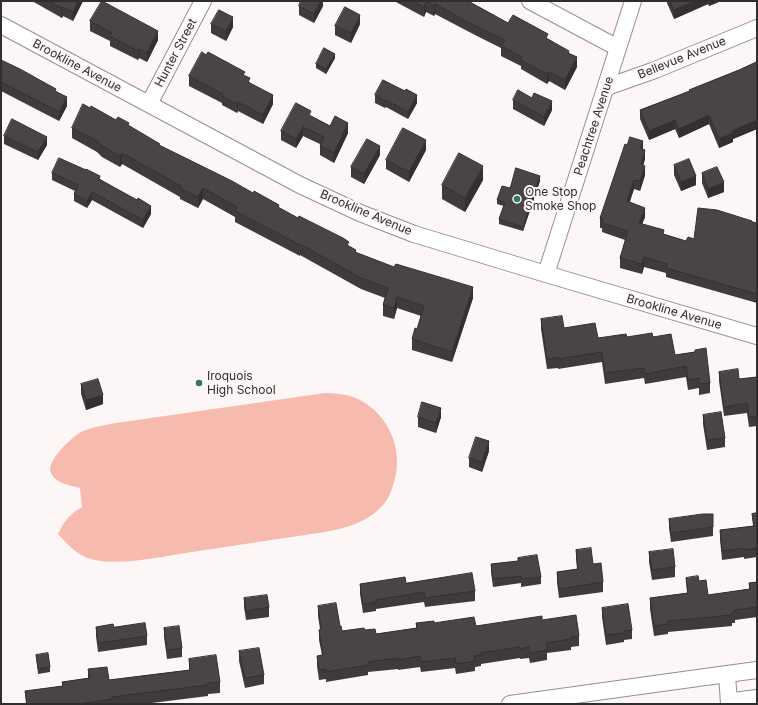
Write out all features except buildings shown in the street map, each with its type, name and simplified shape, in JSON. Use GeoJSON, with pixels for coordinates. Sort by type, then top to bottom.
{"type":"FeatureCollection","features":[{"type":"Feature","properties":{"kind":"main road"},"geometry":{"type":"LineString","coordinates":[[734,704],[757,701]]}},
{"type":"Feature","properties":{"kind":"street","name":"Hunter Street"},"geometry":{"type":"LineString","coordinates":[[149,104],[203,1]]}},
{"type":"Feature","properties":{"kind":"street"},"geometry":{"type":"LineString","coordinates":[[530,1],[618,48]]}},
{"type":"Feature","properties":{"kind":"street","name":"Peachtree Avenue"},"geometry":{"type":"LineString","coordinates":[[546,274],[607,87],[633,1]]}},
{"type":"Feature","properties":{"kind":"street","name":"Brookline Avenue"},"geometry":{"type":"LineString","coordinates":[[1,25],[300,185],[360,213],[414,234],[757,336]]}},
{"type":"Feature","properties":{"kind":"street","name":"Bellevue Avenue"},"geometry":{"type":"LineString","coordinates":[[607,87],[655,70],[757,28]]}},
{"type":"Feature","properties":{"kind":"street"},"geometry":{"type":"LineString","coordinates":[[510,704],[757,670]]}},
{"type":"Feature","properties":{"kind":"street"},"geometry":{"type":"LineString","coordinates":[[726,674],[729,704]]}},
{"type":"Feature","properties":{"kind":"shaded area"},"geometry":{"type":"Polygon","coordinates":[[[325,393],[346,395],[365,403],[383,420],[395,443],[397,469],[390,493],[384,504],[364,520],[349,526],[325,532],[155,558],[114,562],[91,559],[82,555],[65,542],[58,534],[68,518],[82,507],[80,488],[64,484],[56,480],[51,473],[50,468],[56,455],[79,433],[95,427],[116,423],[325,393]]]}},
{"type":"Feature","properties":{"kind":"place","name":"One Stop Smoke Shop"},"geometry":{"type":"Point","coordinates":[517,199]}},
{"type":"Feature","properties":{"kind":"place","name":"Iroquois High School"},"geometry":{"type":"Point","coordinates":[199,383]}}]}
